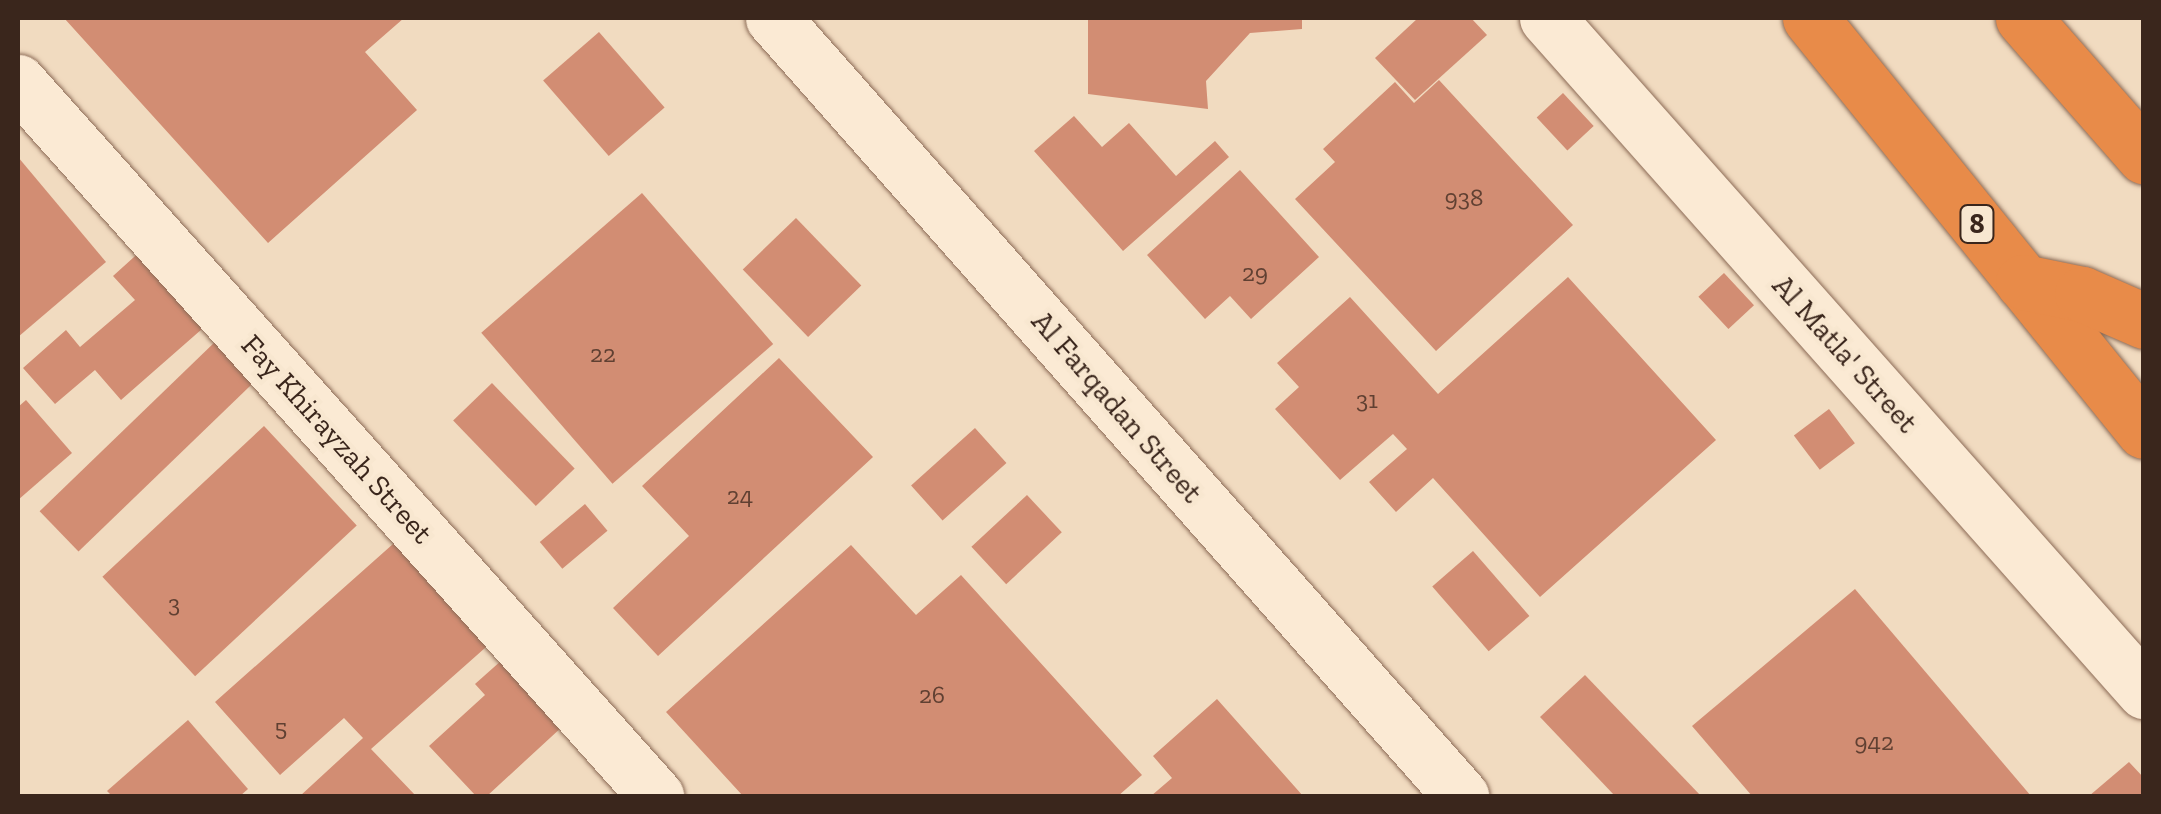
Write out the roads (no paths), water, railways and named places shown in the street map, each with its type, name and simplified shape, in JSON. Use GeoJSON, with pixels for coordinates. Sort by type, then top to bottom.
{"type":"FeatureCollection","features":[{"type":"Feature","properties":{"kind":"highway","name":"8"},"geometry":{"type":"LineString","coordinates":[[1810,18],[2144,431]]}},
{"type":"Feature","properties":{"kind":"highway"},"geometry":{"type":"LineString","coordinates":[[2023,18],[2141,153]]}},
{"type":"Feature","properties":{"kind":"highway"},"geometry":{"type":"LineString","coordinates":[[2024,282],[2082,294],[2144,321]]}},
{"type":"Feature","properties":{"kind":"street","name":"Al Farqadan Street"},"geometry":{"type":"LineString","coordinates":[[772,18],[1461,796]]}},
{"type":"Feature","properties":{"kind":"street","name":"Al Matla' Street"},"geometry":{"type":"LineString","coordinates":[[1547,18],[2144,691]]}},
{"type":"Feature","properties":{"kind":"street","name":"Fay Khirayzah Street"},"geometry":{"type":"LineString","coordinates":[[18,82],[656,796]]}}]}
